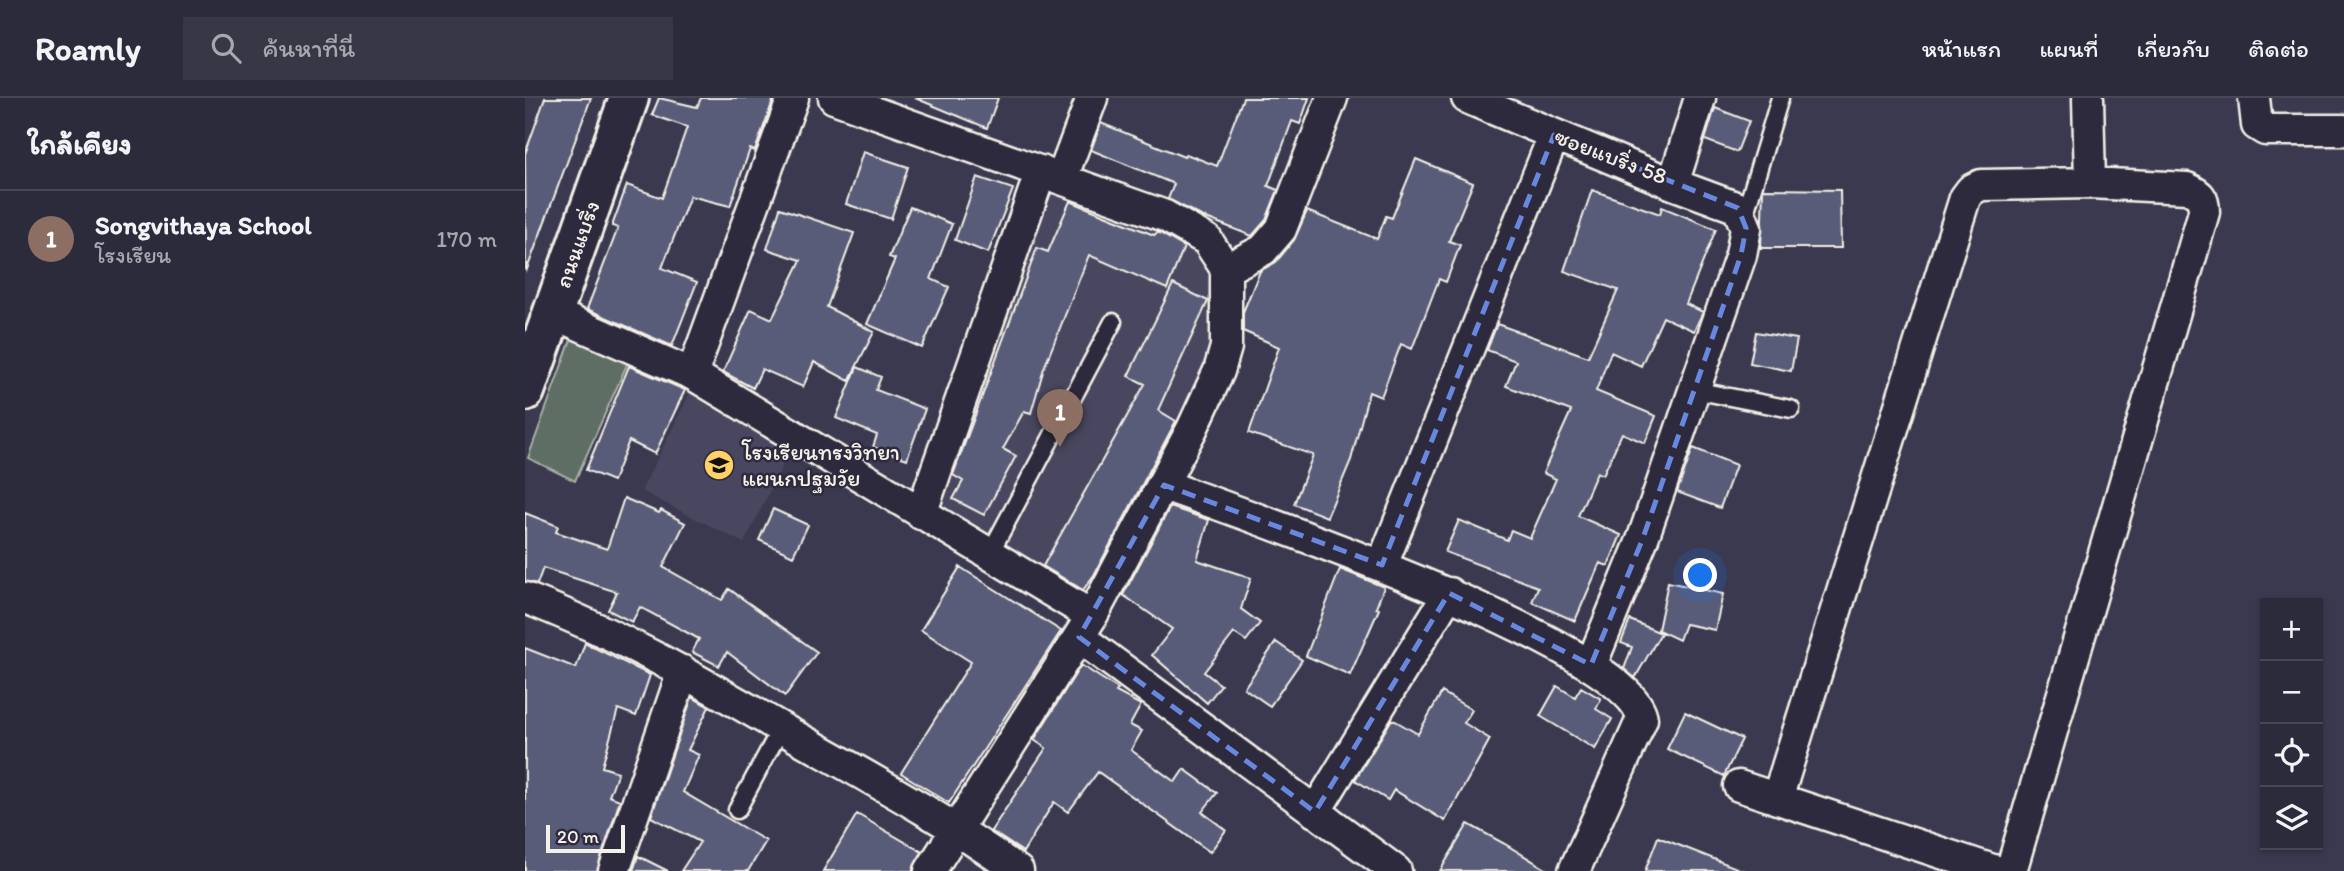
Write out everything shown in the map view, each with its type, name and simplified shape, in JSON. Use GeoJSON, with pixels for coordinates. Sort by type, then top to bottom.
{"type":"FeatureCollection","features":[{"type":"Feature","properties":{"kind":"main road","name":"ถนนแบริ่ง"},"geometry":{"type":"LineString","coordinates":[[525,391],[541,324],[629,98]]}},
{"type":"Feature","properties":{"kind":"street"},"geometry":{"type":"LineString","coordinates":[[692,374],[793,98]]}},
{"type":"Feature","properties":{"kind":"street"},"geometry":{"type":"LineString","coordinates":[[834,98],[1051,175],[1190,228],[1207,240],[1226,269],[1228,328],[1219,372],[1164,485],[1085,626],[930,871]]}},
{"type":"Feature","properties":{"kind":"street"},"geometry":{"type":"LineString","coordinates":[[921,514],[1051,175],[1092,98]]}},
{"type":"Feature","properties":{"kind":"street"},"geometry":{"type":"LineString","coordinates":[[1226,269],[1263,250],[1281,229],[1332,98]]}},
{"type":"Feature","properties":{"kind":"street","name":"ซอยแบริ่ง 58"},"geometry":{"type":"LineString","coordinates":[[1467,98],[1673,184],[1700,98]]}},
{"type":"Feature","properties":{"kind":"street"},"geometry":{"type":"LineString","coordinates":[[2088,98],[2090,183]]}},
{"type":"Feature","properties":{"kind":"street"},"geometry":{"type":"LineString","coordinates":[[2254,98],[2257,125],[2265,130],[2344,130]]}},
{"type":"Feature","properties":{"kind":"street"},"geometry":{"type":"LineString","coordinates":[[1383,565],[1555,135]]}},
{"type":"Feature","properties":{"kind":"street"},"geometry":{"type":"LineString","coordinates":[[1777,799],[1965,198],[1971,190],[1981,185],[2090,183],[2187,188],[2198,193],[2204,201],[2204,212],[2011,871]]}},
{"type":"Feature","properties":{"kind":"street"},"geometry":{"type":"LineString","coordinates":[[1591,665],[1643,538],[1741,255],[1746,228],[1744,217],[1738,208],[1673,184]]}},
{"type":"Feature","properties":{"kind":"street"},"geometry":{"type":"LineString","coordinates":[[541,324],[692,374],[989,555],[1085,626],[1315,812],[1396,871]]}},
{"type":"Feature","properties":{"kind":"street"},"geometry":{"type":"LineString","coordinates":[[1164,485],[1383,565],[1449,593],[1591,665],[1630,695],[1639,705],[1642,719],[1574,871]]}},
{"type":"Feature","properties":{"kind":"street"},"geometry":{"type":"LineString","coordinates":[[1315,812],[1449,593]]}},
{"type":"Feature","properties":{"kind":"street"},"geometry":{"type":"LineString","coordinates":[[525,598],[621,638],[683,671],[957,828],[1005,867]]}},
{"type":"Feature","properties":{"kind":"street"},"geometry":{"type":"LineString","coordinates":[[614,871],[683,671]]}},
{"type":"Feature","properties":{"kind":"street"},"geometry":{"type":"LineString","coordinates":[[1739,786],[1996,871]]}},
{"type":"Feature","properties":{"kind":"lane"},"geometry":{"type":"LineString","coordinates":[[1744,217],[1780,98]]}},
{"type":"Feature","properties":{"kind":"lane"},"geometry":{"type":"LineString","coordinates":[[989,555],[1113,321]]}},
{"type":"Feature","properties":{"kind":"lane"},"geometry":{"type":"LineString","coordinates":[[1694,390],[1791,409]]}},
{"type":"Feature","properties":{"kind":"lane"},"geometry":{"type":"LineString","coordinates":[[737,810],[781,728]]}},
{"type":"Feature","properties":{"kind":"highlighted area"},"geometry":{"type":"Polygon","coordinates":[[[1554,135],[1738,208],[1746,228],[1741,255],[1643,538],[1591,665],[1449,593],[1315,812],[1079,637],[1164,485],[1382,565],[1554,135]]]}},
{"type":"Feature","properties":{"kind":"shaded area"},"geometry":{"type":"Polygon","coordinates":[[[1045,181],[1187,238],[1208,257],[1221,314],[1203,388],[1087,603],[929,507],[1045,181]]]}},
{"type":"Feature","properties":{"kind":"shaded area","name":"โรงเรียนทรงวิทยา แผนกปฐมวัย"},"geometry":{"type":"Polygon","coordinates":[[[693,387],[796,439],[744,543],[641,491],[693,387]]]}},
{"type":"Feature","properties":{"kind":"green space"},"geometry":{"type":"Polygon","coordinates":[[[573,334],[629,360],[575,481],[528,458],[573,334]]]}},
{"type":"Feature","properties":{"kind":"building"},"geometry":{"type":"Polygon","coordinates":[[[545,98],[591,98],[526,272],[525,154],[545,98]]]}},
{"type":"Feature","properties":{"kind":"building"},"geometry":{"type":"Polygon","coordinates":[[[659,98],[697,107],[701,98],[774,98],[755,151],[750,149],[730,206],[690,196],[662,268],[697,282],[672,346],[587,309],[618,228],[612,226],[627,185],[662,198],[687,127],[652,115],[659,98]]]}},
{"type":"Feature","properties":{"kind":"building"},"geometry":{"type":"Polygon","coordinates":[[[915,98],[998,98],[987,128],[915,98]]]}},
{"type":"Feature","properties":{"kind":"building"},"geometry":{"type":"Polygon","coordinates":[[[1243,98],[1309,98],[1300,124],[1292,121],[1268,186],[1278,190],[1266,220],[1252,236],[1201,216],[1168,199],[1174,184],[1091,150],[1101,123],[1184,157],[1186,154],[1217,166],[1243,98]]]}},
{"type":"Feature","properties":{"kind":"building"},"geometry":{"type":"Polygon","coordinates":[[[1715,108],[1749,121],[1737,152],[1705,140],[1715,108]]]}},
{"type":"Feature","properties":{"kind":"building"},"geometry":{"type":"Polygon","coordinates":[[[863,152],[908,167],[891,219],[846,204],[863,152]]]}},
{"type":"Feature","properties":{"kind":"building"},"geometry":{"type":"Polygon","coordinates":[[[1416,159],[1473,183],[1449,241],[1460,245],[1446,282],[1439,279],[1412,349],[1401,344],[1381,397],[1369,392],[1351,460],[1327,517],[1294,504],[1313,455],[1249,433],[1279,347],[1243,331],[1243,312],[1260,271],[1276,262],[1294,240],[1307,211],[1377,239],[1386,216],[1392,218],[1416,159]]]}},
{"type":"Feature","properties":{"kind":"building"},"geometry":{"type":"Polygon","coordinates":[[[977,177],[1013,189],[988,253],[955,240],[977,177]]]}},
{"type":"Feature","properties":{"kind":"building"},"geometry":{"type":"Polygon","coordinates":[[[1763,189],[1840,190],[1841,248],[1761,248],[1763,189]]]}},
{"type":"Feature","properties":{"kind":"building"},"geometry":{"type":"Polygon","coordinates":[[[1592,190],[1660,214],[1662,207],[1716,229],[1686,304],[1703,312],[1694,331],[1663,317],[1641,366],[1611,352],[1596,391],[1656,416],[1645,443],[1622,433],[1603,475],[1597,472],[1578,516],[1621,535],[1608,566],[1600,563],[1575,621],[1532,602],[1538,587],[1445,552],[1459,520],[1507,540],[1511,530],[1530,538],[1556,479],[1543,473],[1571,411],[1506,386],[1516,361],[1487,350],[1497,324],[1588,357],[1618,290],[1564,271],[1592,190]]]}},
{"type":"Feature","properties":{"kind":"building"},"geometry":{"type":"Polygon","coordinates":[[[1070,201],[1154,235],[1158,232],[1184,247],[1167,289],[1089,255],[1044,368],[1031,413],[1024,411],[1003,449],[1016,456],[984,515],[953,499],[963,481],[953,475],[1037,248],[1048,252],[1070,201]]]}},
{"type":"Feature","properties":{"kind":"building"},"geometry":{"type":"Polygon","coordinates":[[[910,207],[952,224],[931,279],[949,287],[922,348],[867,324],[895,259],[889,257],[910,207]]]}},
{"type":"Feature","properties":{"kind":"building"},"geometry":{"type":"Polygon","coordinates":[[[780,208],[854,233],[827,307],[874,332],[849,381],[814,362],[803,387],[762,369],[753,388],[723,372],[751,309],[772,319],[801,260],[767,249],[780,208]]]}},
{"type":"Feature","properties":{"kind":"building"},"geometry":{"type":"Polygon","coordinates":[[[1173,284],[1208,301],[1158,410],[1176,421],[1094,575],[1083,590],[1043,566],[1145,384],[1128,376],[1173,284]]]}},
{"type":"Feature","properties":{"kind":"building"},"geometry":{"type":"Polygon","coordinates":[[[1756,332],[1797,339],[1791,371],[1750,363],[1756,332]]]}},
{"type":"Feature","properties":{"kind":"building"},"geometry":{"type":"Polygon","coordinates":[[[629,366],[685,390],[655,454],[629,441],[613,481],[586,470],[629,366]]]}},
{"type":"Feature","properties":{"kind":"building"},"geometry":{"type":"Polygon","coordinates":[[[857,367],[881,377],[876,390],[925,409],[907,459],[873,447],[877,435],[836,418],[857,367]]]}},
{"type":"Feature","properties":{"kind":"building"},"geometry":{"type":"Polygon","coordinates":[[[1693,448],[1736,465],[1720,508],[1677,492],[1693,448]]]}},
{"type":"Feature","properties":{"kind":"building"},"geometry":{"type":"Polygon","coordinates":[[[624,498],[659,513],[661,510],[685,523],[663,567],[722,600],[729,589],[817,652],[785,696],[727,652],[719,666],[692,652],[699,639],[640,607],[632,622],[608,610],[617,592],[543,568],[537,584],[525,581],[525,513],[558,526],[556,532],[607,549],[624,498]]]}},
{"type":"Feature","properties":{"kind":"building"},"geometry":{"type":"Polygon","coordinates":[[[1170,507],[1209,520],[1197,560],[1251,578],[1241,609],[1260,623],[1246,641],[1234,633],[1204,672],[1221,685],[1207,703],[1152,655],[1172,629],[1123,595],[1170,507]]]}},
{"type":"Feature","properties":{"kind":"building"},"geometry":{"type":"Polygon","coordinates":[[[773,509],[808,525],[793,556],[759,540],[773,509]]]}},
{"type":"Feature","properties":{"kind":"building"},"geometry":{"type":"Polygon","coordinates":[[[960,567],[1061,631],[949,803],[901,773],[971,662],[921,630],[960,567]]]}},
{"type":"Feature","properties":{"kind":"building"},"geometry":{"type":"Polygon","coordinates":[[[1340,569],[1384,587],[1376,608],[1379,609],[1350,675],[1306,656],[1340,569]]]}},
{"type":"Feature","properties":{"kind":"building"},"geometry":{"type":"Polygon","coordinates":[[[1668,582],[1723,594],[1715,630],[1685,624],[1679,640],[1658,630],[1668,582]]]}},
{"type":"Feature","properties":{"kind":"building"},"geometry":{"type":"Polygon","coordinates":[[[1630,620],[1661,633],[1635,678],[1624,669],[1632,647],[1621,643],[1630,620]]]}},
{"type":"Feature","properties":{"kind":"building"},"geometry":{"type":"Polygon","coordinates":[[[1276,642],[1302,660],[1270,706],[1244,688],[1276,642]]]}},
{"type":"Feature","properties":{"kind":"building"},"geometry":{"type":"Polygon","coordinates":[[[585,643],[650,675],[636,716],[618,709],[602,767],[618,772],[609,796],[620,800],[597,871],[525,871],[525,648],[576,668],[585,643]]]}},
{"type":"Feature","properties":{"kind":"building"},"geometry":{"type":"Polygon","coordinates":[[[1081,665],[1118,689],[1116,692],[1141,705],[1130,725],[1142,731],[1131,750],[1175,782],[1184,769],[1217,793],[1202,812],[1226,830],[1210,852],[1098,772],[1068,812],[1054,802],[1023,852],[991,831],[1046,748],[1034,740],[1081,665]]]}},
{"type":"Feature","properties":{"kind":"building"},"geometry":{"type":"Polygon","coordinates":[[[1557,686],[1575,697],[1581,687],[1601,699],[1596,709],[1612,719],[1595,749],[1540,716],[1557,686]]]}},
{"type":"Feature","properties":{"kind":"building"},"geometry":{"type":"Polygon","coordinates":[[[1442,692],[1472,710],[1464,723],[1490,739],[1445,821],[1394,790],[1388,800],[1355,780],[1392,719],[1418,734],[1442,692]]]}},
{"type":"Feature","properties":{"kind":"building"},"geometry":{"type":"Polygon","coordinates":[[[692,697],[709,707],[688,750],[699,755],[683,792],[766,841],[748,871],[681,871],[700,842],[651,817],[692,697]]]}},
{"type":"Feature","properties":{"kind":"building"},"geometry":{"type":"Polygon","coordinates":[[[1685,712],[1742,739],[1724,776],[1667,749],[1685,712]]]}},
{"type":"Feature","properties":{"kind":"building"},"geometry":{"type":"Polygon","coordinates":[[[857,814],[922,852],[912,871],[823,871],[857,814]]]}},
{"type":"Feature","properties":{"kind":"building"},"geometry":{"type":"Polygon","coordinates":[[[1468,824],[1505,844],[1549,871],[1440,871],[1468,824]]]}},
{"type":"Feature","properties":{"kind":"building"},"geometry":{"type":"Polygon","coordinates":[[[1658,837],[1742,870],[1645,871],[1658,837]]]}},
{"type":"Feature","properties":{"kind":"building"},"geometry":{"type":"Polygon","coordinates":[[[638,856],[668,871],[633,871],[638,856]]]}},
{"type":"Feature","properties":{"kind":"place","name":"Songvithaya School"},"geometry":{"type":"Point","coordinates":[1060,447]}},
{"type":"Feature","properties":{"kind":"place","name":"โรงเรียนทรงวิทยา แผนกปฐมวัย"},"geometry":{"type":"Point","coordinates":[719,465]}}]}
